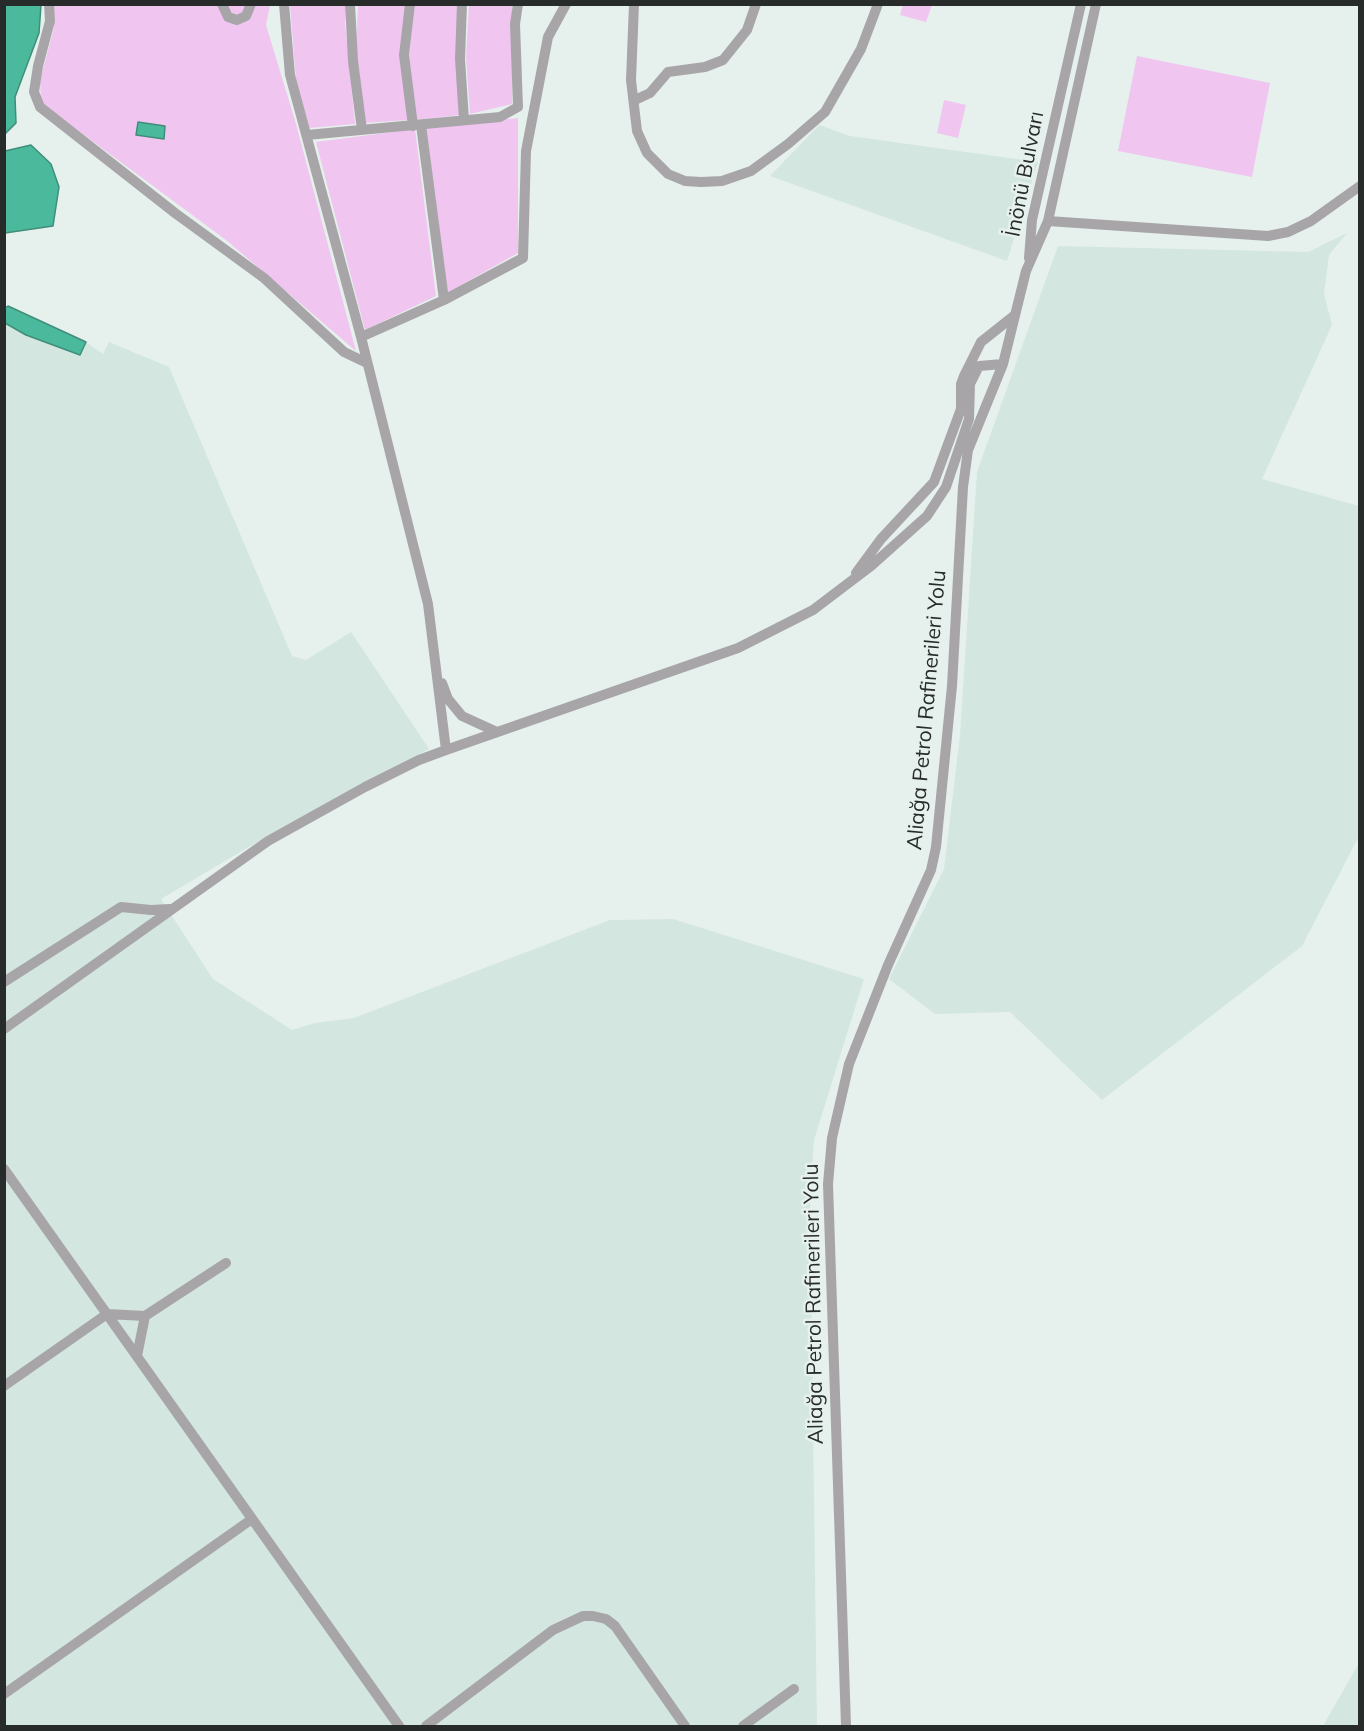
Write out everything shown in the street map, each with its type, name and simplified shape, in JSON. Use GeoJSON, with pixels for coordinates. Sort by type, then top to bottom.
{"type":"FeatureCollection","features":[{"type":"Feature","properties":{"kind":"street"},"geometry":{"type":"LineString","coordinates":[[49,4],[50,21],[38,66],[34,92],[40,107],[175,213],[264,278],[344,352],[367,363]]}},
{"type":"Feature","properties":{"kind":"street"},"geometry":{"type":"LineString","coordinates":[[222,4],[228,17],[237,20],[246,16],[251,4]]}},
{"type":"Feature","properties":{"kind":"street"},"geometry":{"type":"LineString","coordinates":[[284,4],[290,75],[361,337],[432,625],[446,750]]}},
{"type":"Feature","properties":{"kind":"street"},"geometry":{"type":"LineString","coordinates":[[350,4],[353,61],[362,130]]}},
{"type":"Feature","properties":{"kind":"street"},"geometry":{"type":"LineString","coordinates":[[410,4],[404,56],[444,300]]}},
{"type":"Feature","properties":{"kind":"street"},"geometry":{"type":"LineString","coordinates":[[462,4],[460,59],[464,120]]}},
{"type":"Feature","properties":{"kind":"street"},"geometry":{"type":"LineString","coordinates":[[307,135],[500,117],[518,107],[514,24],[518,4]]}},
{"type":"Feature","properties":{"kind":"street"},"geometry":{"type":"LineString","coordinates":[[361,337],[444,300],[523,258],[526,151],[548,37],[566,4]]}},
{"type":"Feature","properties":{"kind":"street"},"geometry":{"type":"LineString","coordinates":[[634,4],[631,80],[637,131],[647,153],[668,174],[685,181],[701,182],[722,181],[751,171],[788,144],[825,112],[861,49],[879,4]]}},
{"type":"Feature","properties":{"kind":"street"},"geometry":{"type":"LineString","coordinates":[[635,100],[650,93],[668,72],[705,67],[723,60],[747,30],[756,4]]}},
{"type":"Feature","properties":{"kind":"street","name":"İnönü Bulvarı"},"geometry":{"type":"LineString","coordinates":[[1029,264],[1032,220],[1081,4]]}},
{"type":"Feature","properties":{"kind":"street","name":"İnönü Bulvarı"},"geometry":{"type":"LineString","coordinates":[[1029,264],[1048,221],[1096,4]]}},
{"type":"Feature","properties":{"kind":"street"},"geometry":{"type":"LineString","coordinates":[[1048,221],[1268,236],[1288,232],[1311,221],[1359,186]]}},
{"type":"Feature","properties":{"kind":"street","name":"Aliağa Petrol Rafinerileri Yolu"},"geometry":{"type":"LineString","coordinates":[[846,1726],[828,1184],[832,1138],[849,1064],[888,965],[931,870],[936,847],[952,686],[963,487],[968,450],[1003,364],[1029,264]]}},
{"type":"Feature","properties":{"kind":"street"},"geometry":{"type":"LineString","coordinates":[[959,433],[961,384],[981,342],[1015,315]]}},
{"type":"Feature","properties":{"kind":"street"},"geometry":{"type":"LineString","coordinates":[[851,581],[881,540],[945,470],[959,433],[969,419],[968,391],[979,366],[1003,364]]}},
{"type":"Feature","properties":{"kind":"street"},"geometry":{"type":"LineString","coordinates":[[4,1029],[268,841],[365,787],[419,760],[738,648],[813,610],[871,566],[927,516],[946,487],[945,470]]}},
{"type":"Feature","properties":{"kind":"street"},"geometry":{"type":"LineString","coordinates":[[437,671],[448,699],[462,716],[497,732]]}},
{"type":"Feature","properties":{"kind":"street"},"geometry":{"type":"LineString","coordinates":[[4,982],[121,907],[171,909]]}},
{"type":"Feature","properties":{"kind":"street"},"geometry":{"type":"LineString","coordinates":[[4,1169],[399,1726]]}},
{"type":"Feature","properties":{"kind":"street"},"geometry":{"type":"LineString","coordinates":[[4,1386],[107,1314],[145,1316],[226,1263]]}},
{"type":"Feature","properties":{"kind":"street"},"geometry":{"type":"LineString","coordinates":[[136,1356],[145,1316]]}},
{"type":"Feature","properties":{"kind":"street"},"geometry":{"type":"LineString","coordinates":[[4,1694],[252,1519]]}},
{"type":"Feature","properties":{"kind":"street"},"geometry":{"type":"LineString","coordinates":[[426,1726],[553,1630],[582,1616],[606,1619],[615,1626],[685,1726]]}},
{"type":"Feature","properties":{"kind":"street"},"geometry":{"type":"LineString","coordinates":[[743,1726],[794,1689]]}},
{"type":"Feature","properties":{"kind":"shaded area"},"geometry":{"type":"Polygon","coordinates":[[[5,4],[41,5],[39,33],[15,97],[16,123],[5,134],[5,4]]]}},
{"type":"Feature","properties":{"kind":"shaded area"},"geometry":{"type":"Polygon","coordinates":[[[53,5],[270,5],[266,25],[296,124],[356,351],[226,240],[41,103],[40,80],[54,28],[53,5]]]}},
{"type":"Feature","properties":{"kind":"shaded area"},"geometry":{"type":"Polygon","coordinates":[[[290,5],[346,5],[345,23],[355,124],[309,128],[296,80],[290,5]]]}},
{"type":"Feature","properties":{"kind":"shaded area"},"geometry":{"type":"Polygon","coordinates":[[[358,5],[405,5],[408,120],[364,123],[356,49],[358,5]]]}},
{"type":"Feature","properties":{"kind":"shaded area"},"geometry":{"type":"Polygon","coordinates":[[[414,5],[459,5],[460,115],[416,120],[409,58],[414,5]]]}},
{"type":"Feature","properties":{"kind":"shaded area"},"geometry":{"type":"Polygon","coordinates":[[[469,5],[512,5],[512,104],[470,114],[466,57],[469,5]]]}},
{"type":"Feature","properties":{"kind":"shaded area"},"geometry":{"type":"Polygon","coordinates":[[[903,5],[932,5],[926,22],[900,15],[903,5]]]}},
{"type":"Feature","properties":{"kind":"shaded area"},"geometry":{"type":"Polygon","coordinates":[[[1137,56],[1270,83],[1252,177],[1118,151],[1137,56]]]}},
{"type":"Feature","properties":{"kind":"shaded area"},"geometry":{"type":"Polygon","coordinates":[[[944,100],[966,105],[958,138],[937,133],[944,100]]]}},
{"type":"Feature","properties":{"kind":"shaded area"},"geometry":{"type":"Polygon","coordinates":[[[518,118],[518,253],[447,293],[426,128],[518,118]]]}},
{"type":"Feature","properties":{"kind":"shaded area"},"geometry":{"type":"Polygon","coordinates":[[[138,122],[165,126],[164,139],[136,135],[138,122]]]}},
{"type":"Feature","properties":{"kind":"shaded area"},"geometry":{"type":"Polygon","coordinates":[[[819,125],[850,136],[1038,162],[1007,261],[770,176],[819,125]]]}},
{"type":"Feature","properties":{"kind":"shaded area"},"geometry":{"type":"Polygon","coordinates":[[[415,129],[436,296],[365,330],[316,142],[415,129]]]}},
{"type":"Feature","properties":{"kind":"shaded area"},"geometry":{"type":"Polygon","coordinates":[[[31,145],[51,164],[59,187],[53,226],[5,233],[5,151],[31,145]]]}},
{"type":"Feature","properties":{"kind":"shaded area"},"geometry":{"type":"Polygon","coordinates":[[[1347,233],[1329,255],[1324,294],[1332,325],[1262,479],[1359,506],[1359,836],[1302,946],[1102,1100],[1010,1012],[935,1014],[889,979],[944,869],[960,735],[977,472],[1058,246],[1308,252],[1347,233]]]}},
{"type":"Feature","properties":{"kind":"shaded area"},"geometry":{"type":"Polygon","coordinates":[[[8,306],[86,342],[80,355],[26,335],[5,323],[5,308],[8,306]]]}},
{"type":"Feature","properties":{"kind":"shaded area"},"geometry":{"type":"Polygon","coordinates":[[[4,323],[26,335],[80,354],[86,342],[103,354],[109,342],[169,367],[292,656],[306,660],[351,632],[429,749],[269,835],[161,899],[213,979],[292,1030],[315,1023],[354,1018],[610,920],[673,919],[864,979],[814,1140],[810,1198],[817,1726],[5,1726],[4,323]]]}},
{"type":"Feature","properties":{"kind":"shaded area"},"geometry":{"type":"Polygon","coordinates":[[[1359,1663],[1359,1726],[1323,1726],[1359,1663]]]}}]}
